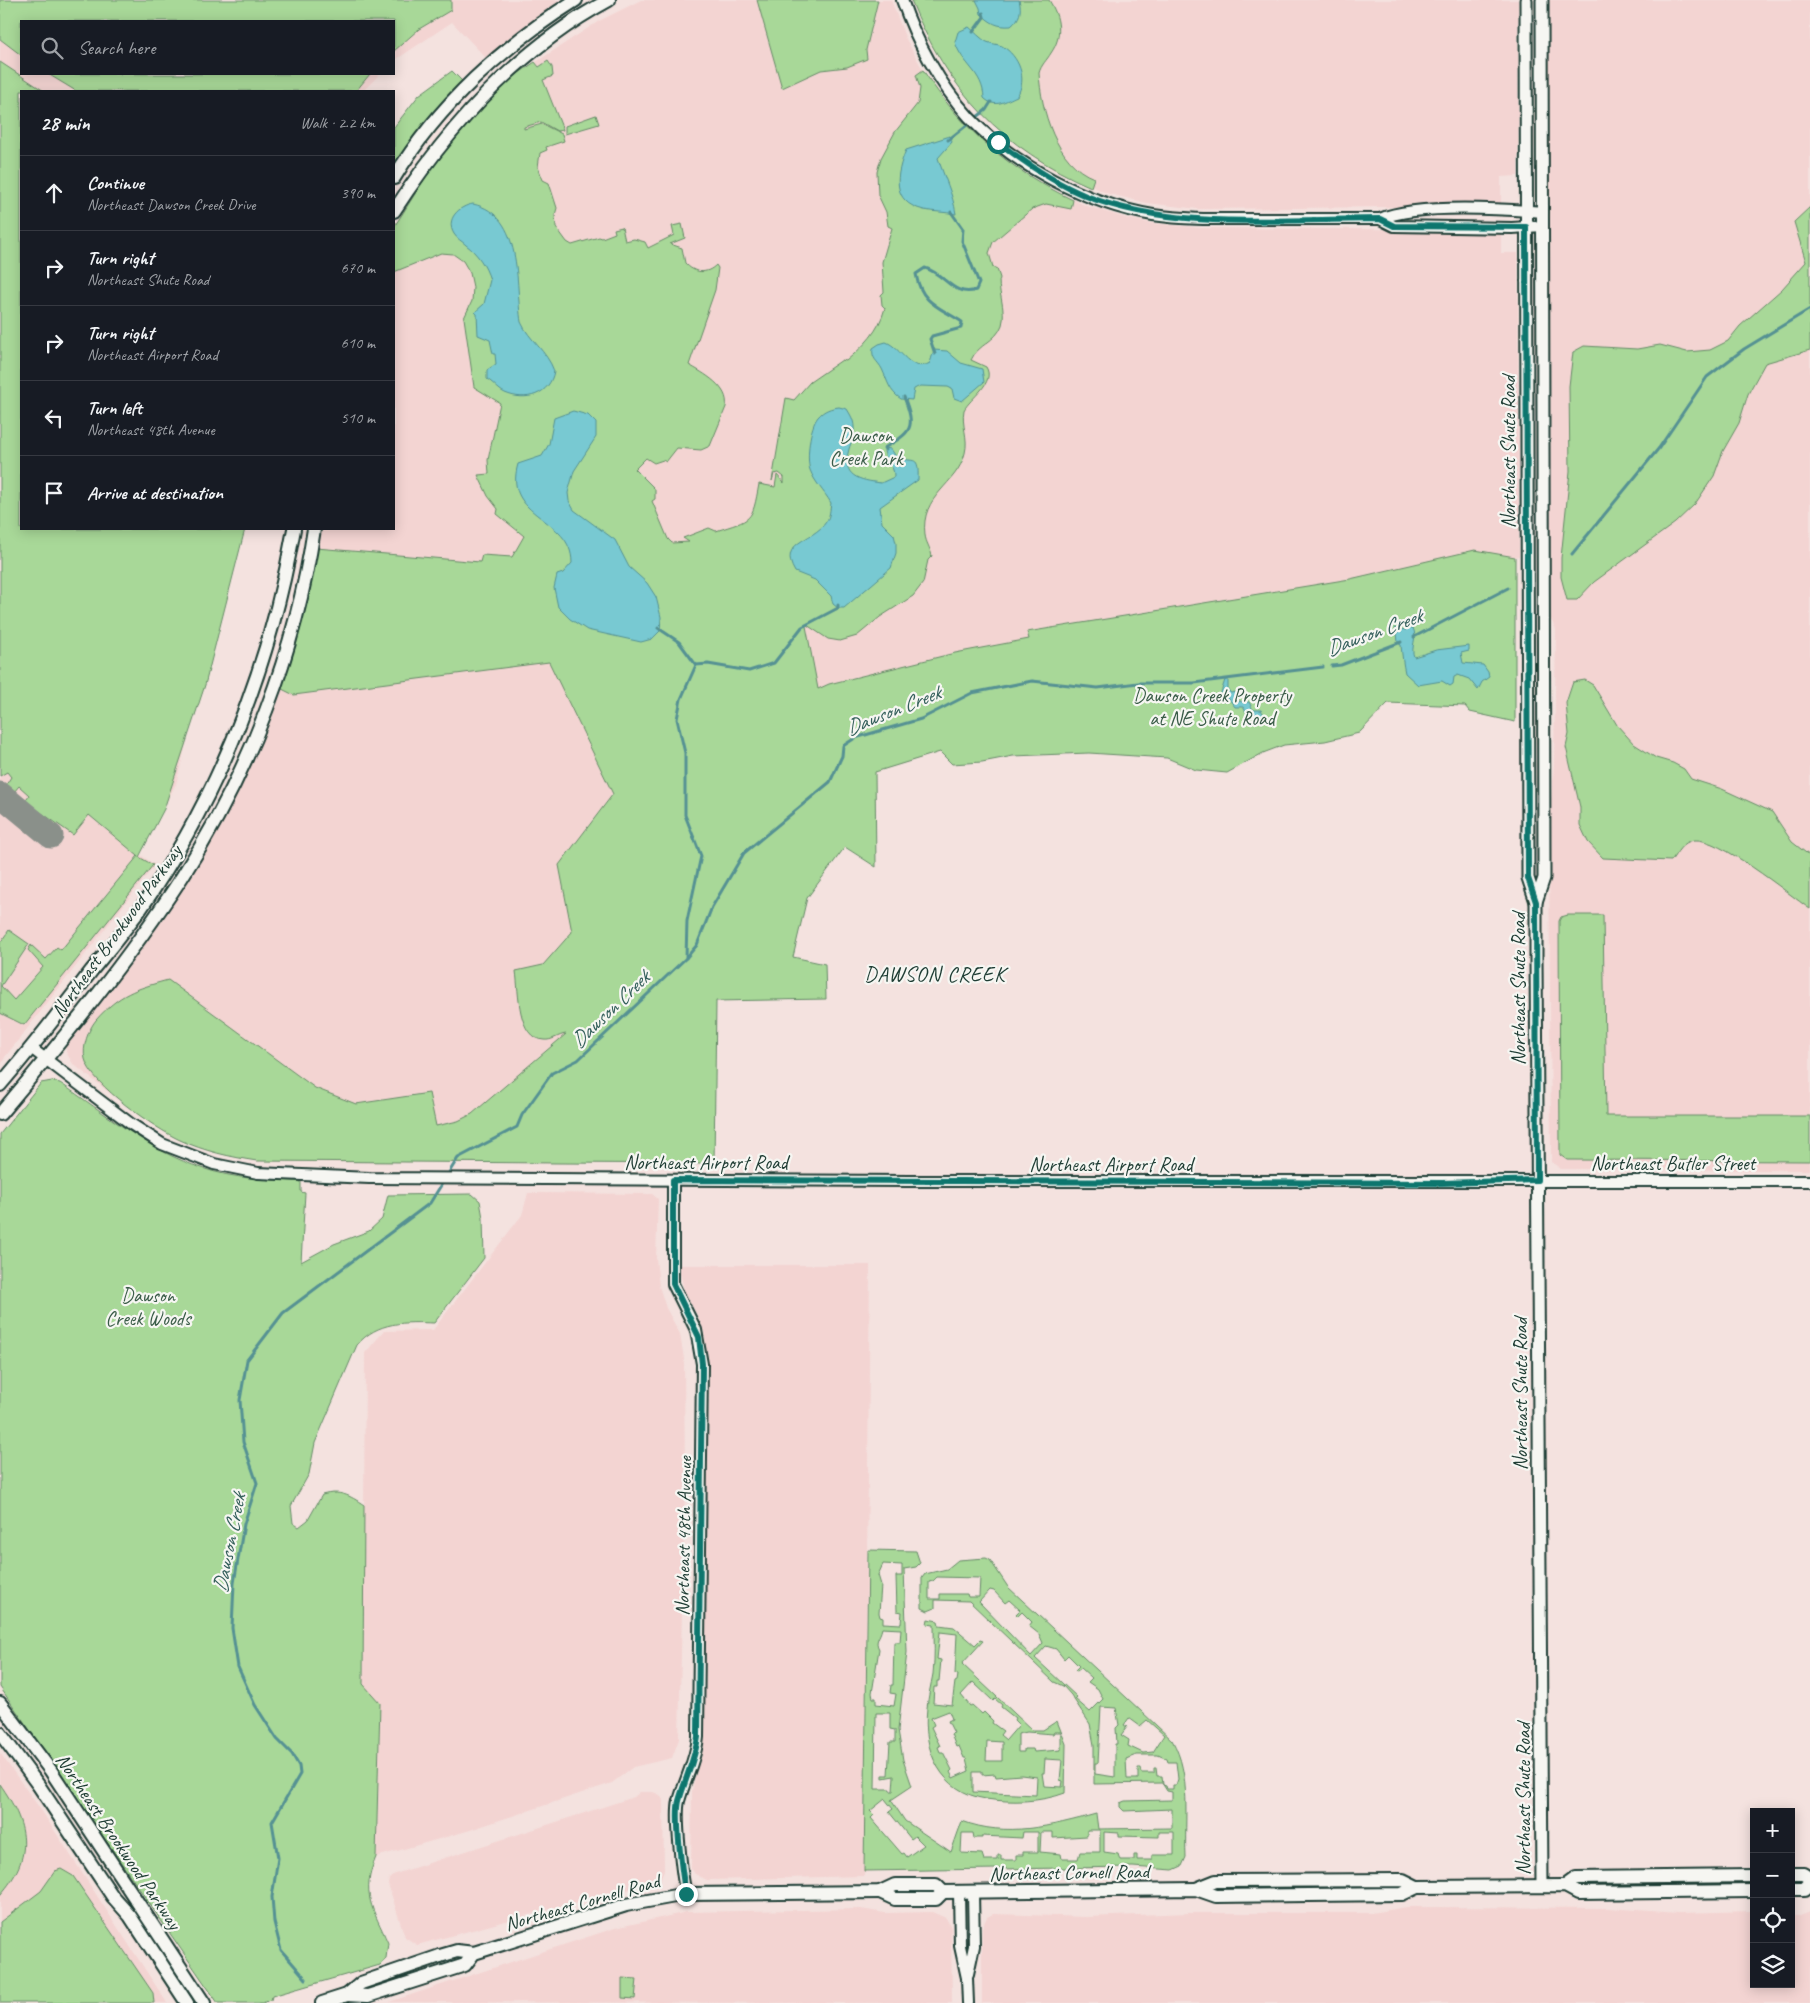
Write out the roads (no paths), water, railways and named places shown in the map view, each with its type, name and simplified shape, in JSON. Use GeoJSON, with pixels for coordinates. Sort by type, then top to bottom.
{"type":"FeatureCollection","features":[{"type":"Feature","properties":{"kind":"main road"},"geometry":{"type":"LineString","coordinates":[[395,177],[430,126],[474,80],[525,35],[576,0]]}},
{"type":"Feature","properties":{"kind":"main road"},"geometry":{"type":"LineString","coordinates":[[395,209],[421,170],[454,126],[506,74],[564,28],[609,0]]}},
{"type":"Feature","properties":{"kind":"main road","name":"Northeast Shute Road"},"geometry":{"type":"LineString","coordinates":[[1526,0],[1528,878],[1536,902],[1542,1886]]}},
{"type":"Feature","properties":{"kind":"main road","name":"Northeast Shute Road"},"geometry":{"type":"LineString","coordinates":[[1536,902],[1544,878],[1542,0]]}},
{"type":"Feature","properties":{"kind":"main road","name":"Northeast Brookwood Parkway"},"geometry":{"type":"LineString","coordinates":[[0,1085],[32,1048],[138,912],[188,830],[222,766],[242,720],[263,659],[284,581],[294,530]]}},
{"type":"Feature","properties":{"kind":"main road","name":"Northeast Brookwood Parkway"},"geometry":{"type":"LineString","coordinates":[[0,1114],[46,1059],[157,913],[191,861],[227,797],[261,723],[287,647],[300,599],[314,530]]}},
{"type":"Feature","properties":{"kind":"main road","name":"Northeast Brookwood Parkway"},"geometry":{"type":"LineString","coordinates":[[0,1703],[51,1771],[204,2003]]}},
{"type":"Feature","properties":{"kind":"main road","name":"Northeast Brookwood Parkway"},"geometry":{"type":"LineString","coordinates":[[0,1733],[39,1786],[113,1896],[130,1916],[187,2003]]}},
{"type":"Feature","properties":{"kind":"main road"},"geometry":{"type":"LineString","coordinates":[[1795,1874],[1804,1874],[1810,1878]]}},
{"type":"Feature","properties":{"kind":"main road","name":"Northeast Cornell Road"},"geometry":{"type":"LineString","coordinates":[[1565,1886],[1576,1878],[1750,1876]]}},
{"type":"Feature","properties":{"kind":"main road"},"geometry":{"type":"LineString","coordinates":[[1795,1889],[1804,1889],[1810,1883]]}},
{"type":"Feature","properties":{"kind":"main road","name":"Northeast Cornell Road"},"geometry":{"type":"LineString","coordinates":[[347,1995],[362,1983],[440,1956],[457,1951],[474,1953],[626,1905],[686,1894],[880,1892],[895,1899],[936,1899],[943,1892],[1196,1889],[1216,1896],[1402,1894],[1417,1887],[1565,1886],[1578,1893],[1750,1891]]}},
{"type":"Feature","properties":{"kind":"main road","name":"Northeast Cornell Road"},"geometry":{"type":"LineString","coordinates":[[322,2003],[347,1995],[368,1996],[465,1965],[474,1953]]}},
{"type":"Feature","properties":{"kind":"street"},"geometry":{"type":"LineString","coordinates":[[902,0],[932,64],[968,116],[984,131],[1022,160],[1062,185],[1092,198],[1130,210],[1195,219],[1380,219],[1394,213],[1462,210],[1543,212]]}},
{"type":"Feature","properties":{"kind":"street"},"geometry":{"type":"LineString","coordinates":[[1380,219],[1394,226],[1543,226]]}},
{"type":"Feature","properties":{"kind":"street","name":"Northeast Airport Road"},"geometry":{"type":"LineString","coordinates":[[32,1048],[151,1138],[176,1150],[214,1164],[268,1173],[369,1178],[673,1180],[1434,1183],[1537,1180]]}},
{"type":"Feature","properties":{"kind":"street","name":"Northeast 48th Avenue"},"geometry":{"type":"LineString","coordinates":[[673,1180],[673,1284],[699,1337],[702,1364],[698,1737],[694,1759],[679,1804],[682,1874],[686,1894]]}},
{"type":"Feature","properties":{"kind":"street","name":"Northeast Butler Street"},"geometry":{"type":"LineString","coordinates":[[1537,1180],[1810,1181]]}},
{"type":"Feature","properties":{"kind":"street"},"geometry":{"type":"LineString","coordinates":[[959,1892],[960,1946],[967,1978],[968,2003]]}},
{"type":"Feature","properties":{"kind":"street"},"geometry":{"type":"LineString","coordinates":[[967,1978],[974,1946],[973,1892]]}},
{"type":"Feature","properties":{"kind":"water"},"geometry":{"type":"Polygon","coordinates":[[[976,0],[1019,0],[1020,14],[1011,26],[998,25],[981,14],[976,0]]]}},
{"type":"Feature","properties":{"kind":"water"},"geometry":{"type":"Polygon","coordinates":[[[969,27],[985,41],[1002,46],[1013,56],[1022,75],[1022,82],[1017,96],[996,104],[984,98],[980,82],[962,57],[955,42],[958,32],[969,27]]]}},
{"type":"Feature","properties":{"kind":"water"},"geometry":{"type":"Polygon","coordinates":[[[950,136],[952,142],[938,158],[951,193],[956,214],[924,210],[913,206],[905,201],[898,186],[900,168],[906,150],[950,136]]]}},
{"type":"Feature","properties":{"kind":"water"},"geometry":{"type":"Polygon","coordinates":[[[473,204],[489,211],[501,222],[509,236],[517,271],[521,322],[547,357],[554,371],[548,386],[536,394],[521,397],[513,396],[505,393],[487,379],[487,370],[496,364],[495,354],[493,354],[490,340],[478,335],[477,314],[475,312],[484,304],[490,280],[484,265],[477,256],[454,234],[451,223],[458,210],[473,204]]]}},
{"type":"Feature","properties":{"kind":"water"},"geometry":{"type":"Polygon","coordinates":[[[886,342],[912,363],[923,366],[930,363],[934,350],[947,351],[961,363],[982,369],[984,382],[962,401],[954,398],[952,389],[948,387],[920,386],[914,389],[912,400],[901,399],[891,389],[873,355],[873,348],[886,342]]]}},
{"type":"Feature","properties":{"kind":"water"},"geometry":{"type":"Polygon","coordinates":[[[839,407],[847,409],[852,417],[854,433],[847,458],[850,471],[854,475],[881,483],[894,477],[893,469],[885,455],[884,448],[891,449],[897,458],[915,461],[918,466],[918,480],[880,507],[882,523],[894,535],[896,543],[896,553],[891,568],[844,608],[838,608],[833,604],[831,596],[815,580],[795,572],[790,554],[799,543],[820,529],[830,513],[831,503],[810,470],[809,450],[815,421],[828,410],[839,407]]]}},
{"type":"Feature","properties":{"kind":"water"},"geometry":{"type":"Polygon","coordinates":[[[573,411],[588,415],[596,423],[596,437],[574,471],[568,493],[569,501],[574,510],[615,540],[629,567],[647,583],[656,597],[661,617],[660,631],[652,639],[641,642],[587,630],[570,619],[558,607],[554,588],[557,575],[563,573],[572,563],[569,548],[561,535],[528,507],[520,496],[516,482],[518,464],[542,456],[549,444],[554,418],[573,411]]]}},
{"type":"Feature","properties":{"kind":"water"},"geometry":{"type":"Polygon","coordinates":[[[1409,627],[1413,628],[1414,632],[1414,657],[1436,650],[1469,646],[1469,651],[1461,653],[1463,663],[1483,665],[1489,677],[1482,682],[1478,690],[1469,679],[1458,675],[1454,677],[1453,684],[1450,686],[1442,681],[1418,685],[1405,673],[1401,645],[1398,643],[1395,628],[1406,630],[1409,627]]]}},
{"type":"Feature","properties":{"kind":"water"},"geometry":{"type":"Polygon","coordinates":[[[1225,680],[1228,680],[1228,690],[1231,693],[1235,692],[1238,701],[1249,702],[1253,710],[1261,710],[1267,719],[1259,719],[1253,713],[1248,715],[1243,707],[1235,707],[1229,699],[1225,698],[1223,702],[1219,699],[1225,680]]]}},
{"type":"Feature","properties":{"kind":"waterway"},"geometry":{"type":"LineString","coordinates":[[973,32],[984,17],[983,13]]}},
{"type":"Feature","properties":{"kind":"waterway"},"geometry":{"type":"LineString","coordinates":[[948,140],[986,110],[991,102]]}},
{"type":"Feature","properties":{"kind":"waterway"},"geometry":{"type":"LineString","coordinates":[[935,354],[930,339],[932,336],[961,328],[962,322],[927,298],[918,284],[916,274],[925,268],[961,291],[976,290],[979,283],[962,241],[963,229],[951,212]]}},
{"type":"Feature","properties":{"kind":"waterway","name":"Dawson Creek"},"geometry":{"type":"LineString","coordinates":[[1572,554],[1659,448],[1707,377],[1744,349],[1810,309]]}},
{"type":"Feature","properties":{"kind":"waterway"},"geometry":{"type":"LineString","coordinates":[[886,450],[884,448],[901,438],[909,428],[910,416],[904,397]]}},
{"type":"Feature","properties":{"kind":"waterway","name":"Dawson Creek"},"geometry":{"type":"LineString","coordinates":[[1414,637],[1508,588]]}},
{"type":"Feature","properties":{"kind":"waterway"},"geometry":{"type":"LineString","coordinates":[[696,665],[708,664],[749,671],[774,663],[802,627],[838,608],[838,605]]}},
{"type":"Feature","properties":{"kind":"waterway"},"geometry":{"type":"LineString","coordinates":[[658,628],[679,642],[696,665]]}},
{"type":"Feature","properties":{"kind":"waterway","name":"Dawson Creek"},"geometry":{"type":"LineString","coordinates":[[1332,666],[1341,665],[1401,642]]}},
{"type":"Feature","properties":{"kind":"waterway"},"geometry":{"type":"LineString","coordinates":[[686,958],[687,921],[701,856],[685,815],[685,753],[677,719],[681,699],[696,665]]}},
{"type":"Feature","properties":{"kind":"waterway","name":"Dawson Creek"},"geometry":{"type":"LineString","coordinates":[[306,1979],[281,1950],[274,1922],[272,1897],[278,1858],[272,1822],[300,1774],[299,1766],[292,1754],[277,1739],[255,1705],[238,1667],[232,1628],[234,1583],[244,1524],[257,1483],[243,1442],[240,1400],[247,1360],[283,1313],[430,1203],[458,1158],[517,1127],[522,1115],[552,1073],[578,1060],[686,958],[697,945],[712,907],[744,853],[830,782],[842,756],[843,746],[855,738],[921,719],[972,693],[1032,681],[1098,688],[1138,683],[1194,683],[1323,667]]}},
{"type":"Feature","properties":{"kind":"district","name":"DAWSON CREEK"},"geometry":{"type":"Point","coordinates":[935,974]}},
{"type":"Feature","properties":{"kind":"park label","name":"Dawson Creek Park"},"geometry":{"type":"Point","coordinates":[866,446]}},
{"type":"Feature","properties":{"kind":"park label","name":"Dawson Creek Property at NE Shute Road"},"geometry":{"type":"Point","coordinates":[1212,706]}},
{"type":"Feature","properties":{"kind":"park label","name":"Dawson Creek Woods"},"geometry":{"type":"Point","coordinates":[148,1306]}}]}
